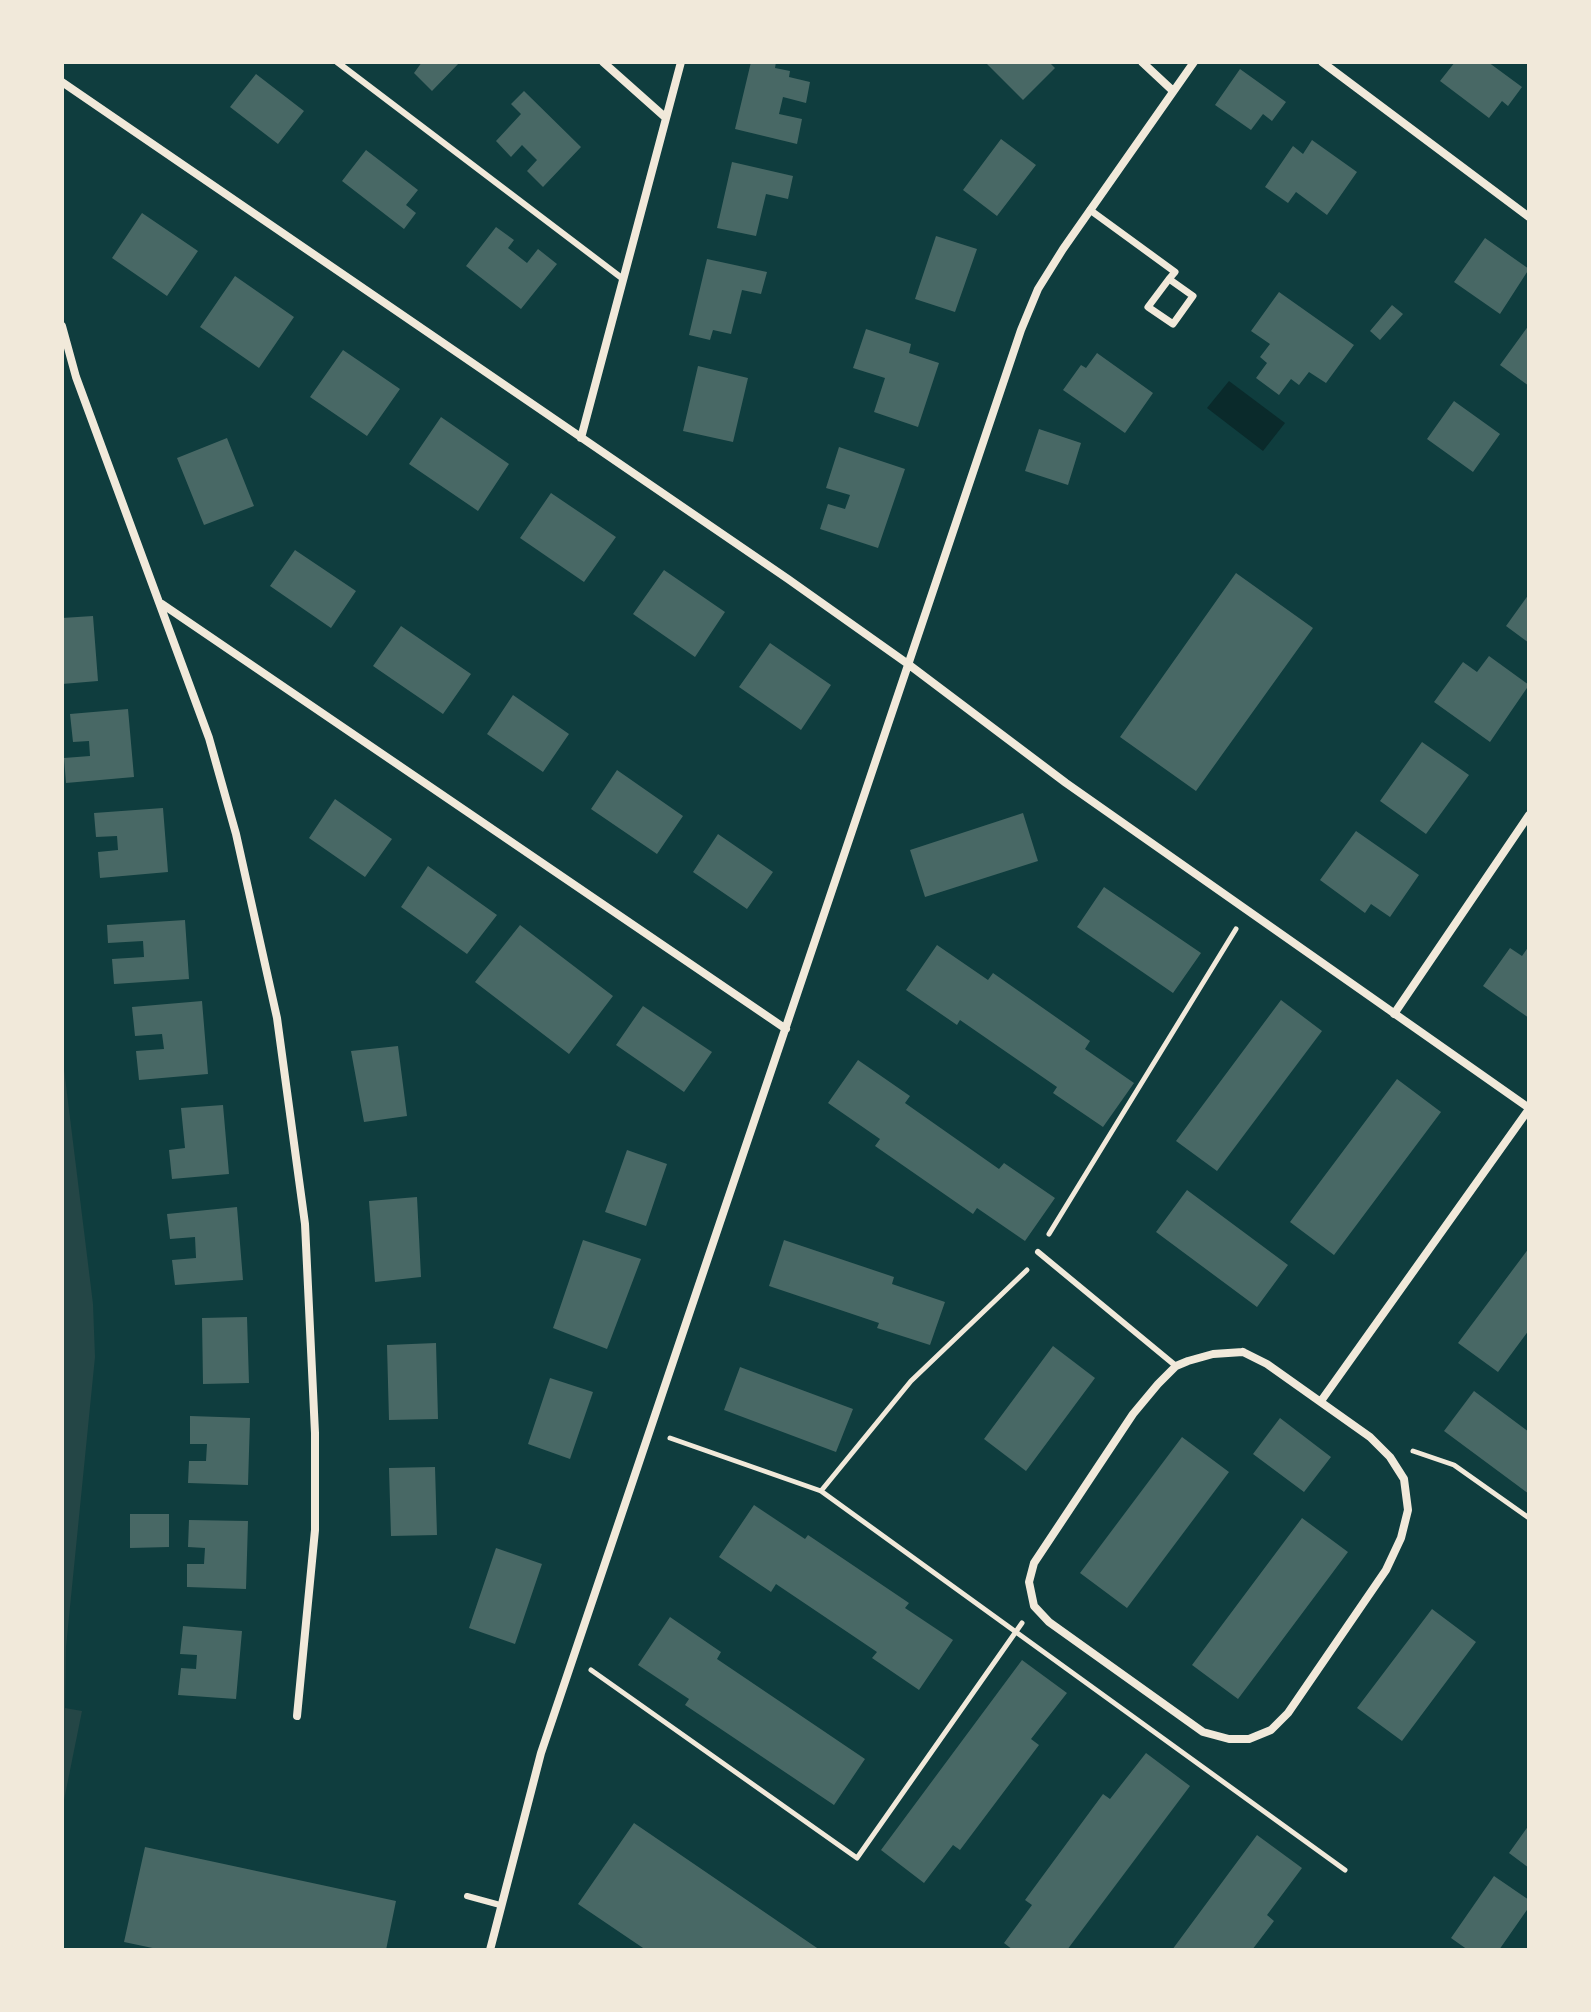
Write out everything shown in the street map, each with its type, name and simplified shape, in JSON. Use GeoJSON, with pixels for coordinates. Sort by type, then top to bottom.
{"type":"FeatureCollection","features":[{"type":"Feature","properties":{"kind":"street"},"geometry":{"type":"LineString","coordinates":[[603,62],[666,118]]}},
{"type":"Feature","properties":{"kind":"street"},"geometry":{"type":"LineString","coordinates":[[581,438],[681,62]]}},
{"type":"Feature","properties":{"kind":"street"},"geometry":{"type":"LineString","coordinates":[[1142,62],[1172,90]]}},
{"type":"Feature","properties":{"kind":"street"},"geometry":{"type":"LineString","coordinates":[[490,1950],[541,1753],[1021,330],[1038,289],[1194,62]]}},
{"type":"Feature","properties":{"kind":"street"},"geometry":{"type":"LineString","coordinates":[[1322,62],[1529,217]]}},
{"type":"Feature","properties":{"kind":"street"},"geometry":{"type":"LineString","coordinates":[[62,82],[908,664],[1066,783],[1529,1108],[1321,1401]]}},
{"type":"Feature","properties":{"kind":"street"},"geometry":{"type":"LineString","coordinates":[[1090,210],[1175,272],[1169,279],[1148,307],[1173,324],[1193,296],[1169,279]]}},
{"type":"Feature","properties":{"kind":"street"},"geometry":{"type":"LineString","coordinates":[[62,326],[76,377],[209,738],[236,834],[274,1003],[293,1119],[305,1224],[315,1447],[315,1530],[297,1716]]}},
{"type":"Feature","properties":{"kind":"street"},"geometry":{"type":"LineString","coordinates":[[161,604],[786,1029]]}},
{"type":"Feature","properties":{"kind":"street"},"geometry":{"type":"LineString","coordinates":[[1394,1014],[1529,815]]}},
{"type":"Feature","properties":{"kind":"street"},"geometry":{"type":"LineString","coordinates":[[1243,1352],[1267,1364],[1321,1401],[1370,1437],[1390,1457],[1404,1479],[1408,1510],[1401,1538],[1386,1570],[1288,1713],[1271,1730],[1249,1739],[1229,1739],[1203,1732],[1049,1622],[1034,1606],[1029,1582],[1034,1563],[1133,1414],[1176,1366],[1213,1354],[1243,1352]]}},
{"type":"Feature","properties":{"kind":"lane"},"geometry":{"type":"LineString","coordinates":[[337,62],[623,279]]}},
{"type":"Feature","properties":{"kind":"lane"},"geometry":{"type":"LineString","coordinates":[[1038,1252],[1176,1366]]}},
{"type":"Feature","properties":{"kind":"lane"},"geometry":{"type":"LineString","coordinates":[[467,1896],[500,1905]]}},
{"type":"Feature","properties":{"kind":"path"},"geometry":{"type":"LineString","coordinates":[[821,1491],[911,1381],[1021,1278],[1248,911]]}},
{"type":"Feature","properties":{"kind":"path"},"geometry":{"type":"LineString","coordinates":[[651,1430],[821,1491],[1014,1634],[1345,1870]]}},
{"type":"Feature","properties":{"kind":"path"},"geometry":{"type":"LineString","coordinates":[[1370,1437],[1454,1465],[1529,1518]]}},
{"type":"Feature","properties":{"kind":"path"},"geometry":{"type":"LineString","coordinates":[[575,1658],[857,1858],[1034,1606]]}},
{"type":"Feature","properties":{"kind":"shaded area"},"geometry":{"type":"Polygon","coordinates":[[[1229,381],[1285,423],[1263,451],[1207,408],[1229,381]]]}},
{"type":"Feature","properties":{"kind":"shaded area"},"geometry":{"type":"Polygon","coordinates":[[[62,1053],[93,1304],[95,1357],[66,1647],[65,1708],[82,1711],[62,1810],[62,1053]]]}},
{"type":"Feature","properties":{"kind":"building"},"geometry":{"type":"Polygon","coordinates":[[[422,62],[460,62],[432,91],[414,73],[422,62]]]}},
{"type":"Feature","properties":{"kind":"building"},"geometry":{"type":"Polygon","coordinates":[[[751,62],[776,62],[775,68],[790,71],[789,77],[810,82],[806,103],[783,97],[779,114],[802,119],[797,144],[735,129],[751,62]]]}},
{"type":"Feature","properties":{"kind":"building"},"geometry":{"type":"Polygon","coordinates":[[[985,62],[1049,62],[1055,68],[1023,100],[985,62]]]}},
{"type":"Feature","properties":{"kind":"building"},"geometry":{"type":"Polygon","coordinates":[[[1455,62],[1488,62],[1522,87],[1508,106],[1502,101],[1489,118],[1440,81],[1455,62]]]}},
{"type":"Feature","properties":{"kind":"building"},"geometry":{"type":"Polygon","coordinates":[[[1240,69],[1286,102],[1272,121],[1263,114],[1251,130],[1215,105],[1240,69]]]}},
{"type":"Feature","properties":{"kind":"building"},"geometry":{"type":"Polygon","coordinates":[[[256,74],[304,111],[278,144],[230,107],[256,74]]]}},
{"type":"Feature","properties":{"kind":"building"},"geometry":{"type":"Polygon","coordinates":[[[524,91],[581,147],[543,187],[527,171],[537,160],[522,145],[511,157],[496,141],[521,114],[511,104],[524,91]]]}},
{"type":"Feature","properties":{"kind":"building"},"geometry":{"type":"Polygon","coordinates":[[[1001,139],[1036,165],[997,216],[963,190],[1001,139]]]}},
{"type":"Feature","properties":{"kind":"building"},"geometry":{"type":"Polygon","coordinates":[[[1312,140],[1357,172],[1327,215],[1296,192],[1288,203],[1265,187],[1293,146],[1303,154],[1312,140]]]}},
{"type":"Feature","properties":{"kind":"building"},"geometry":{"type":"Polygon","coordinates":[[[366,150],[418,190],[406,205],[416,213],[404,229],[342,181],[366,150]]]}},
{"type":"Feature","properties":{"kind":"building"},"geometry":{"type":"Polygon","coordinates":[[[732,162],[793,176],[788,199],[766,194],[756,236],[717,228],[732,162]]]}},
{"type":"Feature","properties":{"kind":"building"},"geometry":{"type":"Polygon","coordinates":[[[142,213],[198,251],[167,296],[112,258],[142,213]]]}},
{"type":"Feature","properties":{"kind":"building"},"geometry":{"type":"Polygon","coordinates":[[[496,227],[514,240],[508,248],[527,263],[538,249],[557,264],[521,309],[466,266],[496,227]]]}},
{"type":"Feature","properties":{"kind":"building"},"geometry":{"type":"Polygon","coordinates":[[[936,236],[977,249],[955,312],[915,299],[936,236]]]}},
{"type":"Feature","properties":{"kind":"building"},"geometry":{"type":"Polygon","coordinates":[[[1485,238],[1529,269],[1500,314],[1454,282],[1485,238]]]}},
{"type":"Feature","properties":{"kind":"building"},"geometry":{"type":"Polygon","coordinates":[[[707,259],[767,272],[761,294],[742,290],[731,334],[713,330],[710,340],[689,335],[707,259]]]}},
{"type":"Feature","properties":{"kind":"building"},"geometry":{"type":"Polygon","coordinates":[[[235,276],[294,317],[259,368],[200,327],[235,276]]]}},
{"type":"Feature","properties":{"kind":"building"},"geometry":{"type":"Polygon","coordinates":[[[1279,292],[1354,345],[1326,383],[1309,372],[1299,385],[1291,379],[1279,395],[1256,378],[1267,363],[1260,357],[1270,344],[1251,331],[1279,292]]]}},
{"type":"Feature","properties":{"kind":"building"},"geometry":{"type":"Polygon","coordinates":[[[1392,305],[1403,314],[1380,340],[1370,331],[1392,305]]]}},
{"type":"Feature","properties":{"kind":"building"},"geometry":{"type":"Polygon","coordinates":[[[1529,325],[1529,386],[1500,365],[1529,325]]]}},
{"type":"Feature","properties":{"kind":"building"},"geometry":{"type":"Polygon","coordinates":[[[866,329],[911,344],[909,353],[939,363],[918,427],[874,412],[885,378],[853,368],[866,329]]]}},
{"type":"Feature","properties":{"kind":"building"},"geometry":{"type":"Polygon","coordinates":[[[343,350],[400,389],[367,436],[310,397],[343,350]]]}},
{"type":"Feature","properties":{"kind":"building"},"geometry":{"type":"Polygon","coordinates":[[[1097,353],[1153,393],[1125,433],[1063,390],[1081,365],[1086,368],[1097,353]]]}},
{"type":"Feature","properties":{"kind":"building"},"geometry":{"type":"Polygon","coordinates":[[[698,366],[748,378],[733,442],[683,431],[698,366]]]}},
{"type":"Feature","properties":{"kind":"building"},"geometry":{"type":"Polygon","coordinates":[[[1454,401],[1500,434],[1473,472],[1427,439],[1454,401]]]}},
{"type":"Feature","properties":{"kind":"building"},"geometry":{"type":"Polygon","coordinates":[[[441,417],[509,464],[478,511],[409,464],[441,417]]]}},
{"type":"Feature","properties":{"kind":"building"},"geometry":{"type":"Polygon","coordinates":[[[1039,429],[1081,443],[1068,485],[1025,471],[1039,429]]]}},
{"type":"Feature","properties":{"kind":"building"},"geometry":{"type":"Polygon","coordinates":[[[227,438],[254,506],[204,525],[177,458],[227,438]]]}},
{"type":"Feature","properties":{"kind":"building"},"geometry":{"type":"Polygon","coordinates":[[[839,447],[905,469],[878,548],[820,529],[828,504],[845,509],[850,495],[826,488],[839,447]]]}},
{"type":"Feature","properties":{"kind":"building"},"geometry":{"type":"Polygon","coordinates":[[[551,493],[616,537],[584,582],[520,538],[551,493]]]}},
{"type":"Feature","properties":{"kind":"building"},"geometry":{"type":"Polygon","coordinates":[[[295,550],[356,591],[331,628],[270,586],[295,550]]]}},
{"type":"Feature","properties":{"kind":"building"},"geometry":{"type":"Polygon","coordinates":[[[664,570],[725,612],[695,657],[633,614],[664,570]]]}},
{"type":"Feature","properties":{"kind":"building"},"geometry":{"type":"Polygon","coordinates":[[[1236,573],[1313,628],[1196,791],[1120,737],[1236,573]]]}},
{"type":"Feature","properties":{"kind":"building"},"geometry":{"type":"Polygon","coordinates":[[[1529,594],[1529,643],[1506,626],[1529,594]]]}},
{"type":"Feature","properties":{"kind":"building"},"geometry":{"type":"Polygon","coordinates":[[[93,616],[98,681],[62,684],[62,618],[93,616]]]}},
{"type":"Feature","properties":{"kind":"building"},"geometry":{"type":"Polygon","coordinates":[[[401,626],[471,674],[443,714],[373,666],[401,626]]]}},
{"type":"Feature","properties":{"kind":"building"},"geometry":{"type":"Polygon","coordinates":[[[770,643],[831,685],[801,730],[739,687],[770,643]]]}},
{"type":"Feature","properties":{"kind":"building"},"geometry":{"type":"Polygon","coordinates":[[[1489,656],[1529,685],[1490,742],[1434,702],[1463,662],[1477,672],[1489,656]]]}},
{"type":"Feature","properties":{"kind":"building"},"geometry":{"type":"Polygon","coordinates":[[[513,695],[569,734],[543,772],[487,734],[513,695]]]}},
{"type":"Feature","properties":{"kind":"building"},"geometry":{"type":"Polygon","coordinates":[[[128,709],[134,777],[66,783],[64,758],[90,756],[89,741],[73,742],[70,714],[128,709]]]}},
{"type":"Feature","properties":{"kind":"building"},"geometry":{"type":"Polygon","coordinates":[[[1422,742],[1469,775],[1426,834],[1380,801],[1422,742]]]}},
{"type":"Feature","properties":{"kind":"building"},"geometry":{"type":"Polygon","coordinates":[[[617,770],[683,816],[657,854],[591,809],[617,770]]]}},
{"type":"Feature","properties":{"kind":"building"},"geometry":{"type":"Polygon","coordinates":[[[335,799],[392,839],[365,877],[309,838],[335,799]]]}},
{"type":"Feature","properties":{"kind":"building"},"geometry":{"type":"Polygon","coordinates":[[[163,808],[168,872],[100,878],[98,852],[118,850],[117,836],[96,837],[94,813],[163,808]]]}},
{"type":"Feature","properties":{"kind":"building"},"geometry":{"type":"Polygon","coordinates":[[[1023,813],[1038,861],[925,897],[910,850],[1023,813]]]}},
{"type":"Feature","properties":{"kind":"building"},"geometry":{"type":"Polygon","coordinates":[[[1356,831],[1419,875],[1390,917],[1371,904],[1365,913],[1320,880],[1356,831]]]}},
{"type":"Feature","properties":{"kind":"building"},"geometry":{"type":"Polygon","coordinates":[[[718,834],[773,872],[747,909],[693,872],[718,834]]]}},
{"type":"Feature","properties":{"kind":"building"},"geometry":{"type":"Polygon","coordinates":[[[428,866],[497,915],[467,954],[401,907],[428,866]]]}},
{"type":"Feature","properties":{"kind":"building"},"geometry":{"type":"Polygon","coordinates":[[[1104,887],[1201,953],[1173,993],[1077,927],[1104,887]]]}},
{"type":"Feature","properties":{"kind":"building"},"geometry":{"type":"Polygon","coordinates":[[[185,920],[189,979],[114,984],[112,959],[144,957],[143,941],[108,943],[107,925],[185,920]]]}},
{"type":"Feature","properties":{"kind":"building"},"geometry":{"type":"Polygon","coordinates":[[[520,925],[613,996],[569,1054],[475,982],[520,925]]]}},
{"type":"Feature","properties":{"kind":"building"},"geometry":{"type":"Polygon","coordinates":[[[937,945],[988,980],[993,973],[1090,1041],[1085,1049],[1134,1083],[1103,1127],[1053,1093],[1057,1087],[960,1020],[957,1025],[906,990],[937,945]]]}},
{"type":"Feature","properties":{"kind":"building"},"geometry":{"type":"Polygon","coordinates":[[[1529,946],[1529,1018],[1483,986],[1510,948],[1522,956],[1529,946]]]}},
{"type":"Feature","properties":{"kind":"building"},"geometry":{"type":"Polygon","coordinates":[[[1281,1000],[1322,1031],[1217,1171],[1176,1141],[1281,1000]]]}},
{"type":"Feature","properties":{"kind":"building"},"geometry":{"type":"Polygon","coordinates":[[[202,1001],[208,1074],[139,1080],[136,1051],[164,1049],[162,1034],[135,1036],[132,1007],[202,1001]]]}},
{"type":"Feature","properties":{"kind":"building"},"geometry":{"type":"Polygon","coordinates":[[[643,1006],[712,1052],[684,1092],[616,1045],[643,1006]]]}},
{"type":"Feature","properties":{"kind":"building"},"geometry":{"type":"Polygon","coordinates":[[[398,1046],[407,1116],[364,1122],[351,1051],[398,1046]]]}},
{"type":"Feature","properties":{"kind":"building"},"geometry":{"type":"Polygon","coordinates":[[[858,1060],[910,1096],[905,1103],[999,1169],[1004,1163],[1055,1198],[1025,1241],[977,1208],[973,1214],[875,1146],[880,1139],[828,1103],[858,1060]]]}},
{"type":"Feature","properties":{"kind":"building"},"geometry":{"type":"Polygon","coordinates":[[[1397,1079],[1441,1112],[1334,1255],[1290,1222],[1397,1079]]]}},
{"type":"Feature","properties":{"kind":"building"},"geometry":{"type":"Polygon","coordinates":[[[223,1105],[229,1174],[172,1179],[169,1150],[185,1148],[181,1108],[223,1105]]]}},
{"type":"Feature","properties":{"kind":"building"},"geometry":{"type":"Polygon","coordinates":[[[627,1150],[667,1164],[646,1226],[605,1212],[627,1150]]]}},
{"type":"Feature","properties":{"kind":"building"},"geometry":{"type":"Polygon","coordinates":[[[1187,1190],[1288,1265],[1257,1307],[1156,1232],[1187,1190]]]}},
{"type":"Feature","properties":{"kind":"building"},"geometry":{"type":"Polygon","coordinates":[[[417,1197],[421,1277],[375,1282],[369,1201],[417,1197]]]}},
{"type":"Feature","properties":{"kind":"building"},"geometry":{"type":"Polygon","coordinates":[[[237,1207],[243,1280],[175,1285],[172,1260],[196,1258],[195,1237],[170,1239],[167,1214],[237,1207]]]}},
{"type":"Feature","properties":{"kind":"building"},"geometry":{"type":"Polygon","coordinates":[[[583,1240],[641,1259],[607,1349],[553,1328],[583,1240]]]}},
{"type":"Feature","properties":{"kind":"building"},"geometry":{"type":"Polygon","coordinates":[[[784,1240],[894,1277],[892,1284],[945,1302],[930,1345],[877,1328],[879,1323],[769,1286],[784,1240]]]}},
{"type":"Feature","properties":{"kind":"building"},"geometry":{"type":"Polygon","coordinates":[[[1529,1248],[1529,1330],[1498,1372],[1458,1343],[1529,1248]]]}},
{"type":"Feature","properties":{"kind":"building"},"geometry":{"type":"Polygon","coordinates":[[[247,1317],[249,1383],[203,1384],[202,1318],[247,1317]]]}},
{"type":"Feature","properties":{"kind":"building"},"geometry":{"type":"Polygon","coordinates":[[[436,1343],[438,1419],[389,1420],[387,1345],[436,1343]]]}},
{"type":"Feature","properties":{"kind":"building"},"geometry":{"type":"Polygon","coordinates":[[[1053,1346],[1095,1378],[1026,1471],[984,1439],[1053,1346]]]}},
{"type":"Feature","properties":{"kind":"building"},"geometry":{"type":"Polygon","coordinates":[[[740,1367],[853,1409],[836,1452],[724,1410],[740,1367]]]}},
{"type":"Feature","properties":{"kind":"building"},"geometry":{"type":"Polygon","coordinates":[[[550,1378],[593,1392],[570,1459],[528,1444],[550,1378]]]}},
{"type":"Feature","properties":{"kind":"building"},"geometry":{"type":"Polygon","coordinates":[[[1474,1391],[1529,1432],[1529,1494],[1444,1431],[1474,1391]]]}},
{"type":"Feature","properties":{"kind":"building"},"geometry":{"type":"Polygon","coordinates":[[[190,1416],[250,1418],[248,1485],[188,1483],[189,1461],[206,1461],[207,1444],[190,1444],[190,1416]]]}},
{"type":"Feature","properties":{"kind":"building"},"geometry":{"type":"Polygon","coordinates":[[[1280,1418],[1331,1457],[1304,1492],[1253,1454],[1280,1418]]]}},
{"type":"Feature","properties":{"kind":"building"},"geometry":{"type":"Polygon","coordinates":[[[1182,1437],[1229,1472],[1127,1608],[1080,1573],[1182,1437]]]}},
{"type":"Feature","properties":{"kind":"building"},"geometry":{"type":"Polygon","coordinates":[[[435,1467],[437,1535],[391,1536],[389,1468],[435,1467]]]}},
{"type":"Feature","properties":{"kind":"building"},"geometry":{"type":"Polygon","coordinates":[[[754,1505],[805,1539],[808,1535],[909,1603],[905,1608],[953,1640],[919,1690],[872,1658],[877,1652],[776,1584],[771,1592],[719,1557],[754,1505]]]}},
{"type":"Feature","properties":{"kind":"building"},"geometry":{"type":"Polygon","coordinates":[[[130,1514],[169,1514],[169,1547],[130,1548],[130,1514]]]}},
{"type":"Feature","properties":{"kind":"building"},"geometry":{"type":"Polygon","coordinates":[[[1302,1518],[1348,1552],[1238,1699],[1192,1665],[1302,1518]]]}},
{"type":"Feature","properties":{"kind":"building"},"geometry":{"type":"Polygon","coordinates":[[[189,1520],[248,1521],[246,1589],[187,1587],[187,1564],[204,1564],[205,1548],[188,1547],[189,1520]]]}},
{"type":"Feature","properties":{"kind":"building"},"geometry":{"type":"Polygon","coordinates":[[[496,1548],[542,1564],[515,1644],[469,1628],[496,1548]]]}},
{"type":"Feature","properties":{"kind":"building"},"geometry":{"type":"Polygon","coordinates":[[[1432,1609],[1476,1642],[1402,1741],[1357,1708],[1432,1609]]]}},
{"type":"Feature","properties":{"kind":"building"},"geometry":{"type":"Polygon","coordinates":[[[670,1617],[721,1652],[717,1659],[865,1759],[834,1805],[685,1705],[689,1699],[638,1665],[670,1617]]]}},
{"type":"Feature","properties":{"kind":"building"},"geometry":{"type":"Polygon","coordinates":[[[183,1626],[242,1631],[236,1699],[178,1695],[181,1668],[196,1669],[197,1655],[180,1654],[183,1626]]]}},
{"type":"Feature","properties":{"kind":"building"},"geometry":{"type":"Polygon","coordinates":[[[1022,1660],[1067,1693],[1031,1739],[1039,1745],[960,1850],[953,1845],[924,1883],[881,1850],[1022,1660]]]}},
{"type":"Feature","properties":{"kind":"building"},"geometry":{"type":"Polygon","coordinates":[[[1146,1753],[1190,1786],[1067,1950],[1013,1950],[1004,1943],[1032,1905],[1025,1900],[1103,1794],[1110,1799],[1146,1753]]]}},
{"type":"Feature","properties":{"kind":"building"},"geometry":{"type":"Polygon","coordinates":[[[634,1823],[820,1950],[646,1950],[578,1904],[634,1823]]]}},
{"type":"Feature","properties":{"kind":"building"},"geometry":{"type":"Polygon","coordinates":[[[1529,1825],[1529,1868],[1509,1853],[1529,1825]]]}},
{"type":"Feature","properties":{"kind":"building"},"geometry":{"type":"Polygon","coordinates":[[[1257,1835],[1302,1868],[1267,1915],[1274,1921],[1252,1950],[1172,1950],[1257,1835]]]}},
{"type":"Feature","properties":{"kind":"building"},"geometry":{"type":"Polygon","coordinates":[[[145,1847],[396,1901],[386,1950],[162,1950],[124,1942],[145,1847]]]}},
{"type":"Feature","properties":{"kind":"building"},"geometry":{"type":"Polygon","coordinates":[[[1494,1876],[1529,1900],[1529,1907],[1499,1950],[1468,1950],[1451,1938],[1494,1876]]]}}]}
